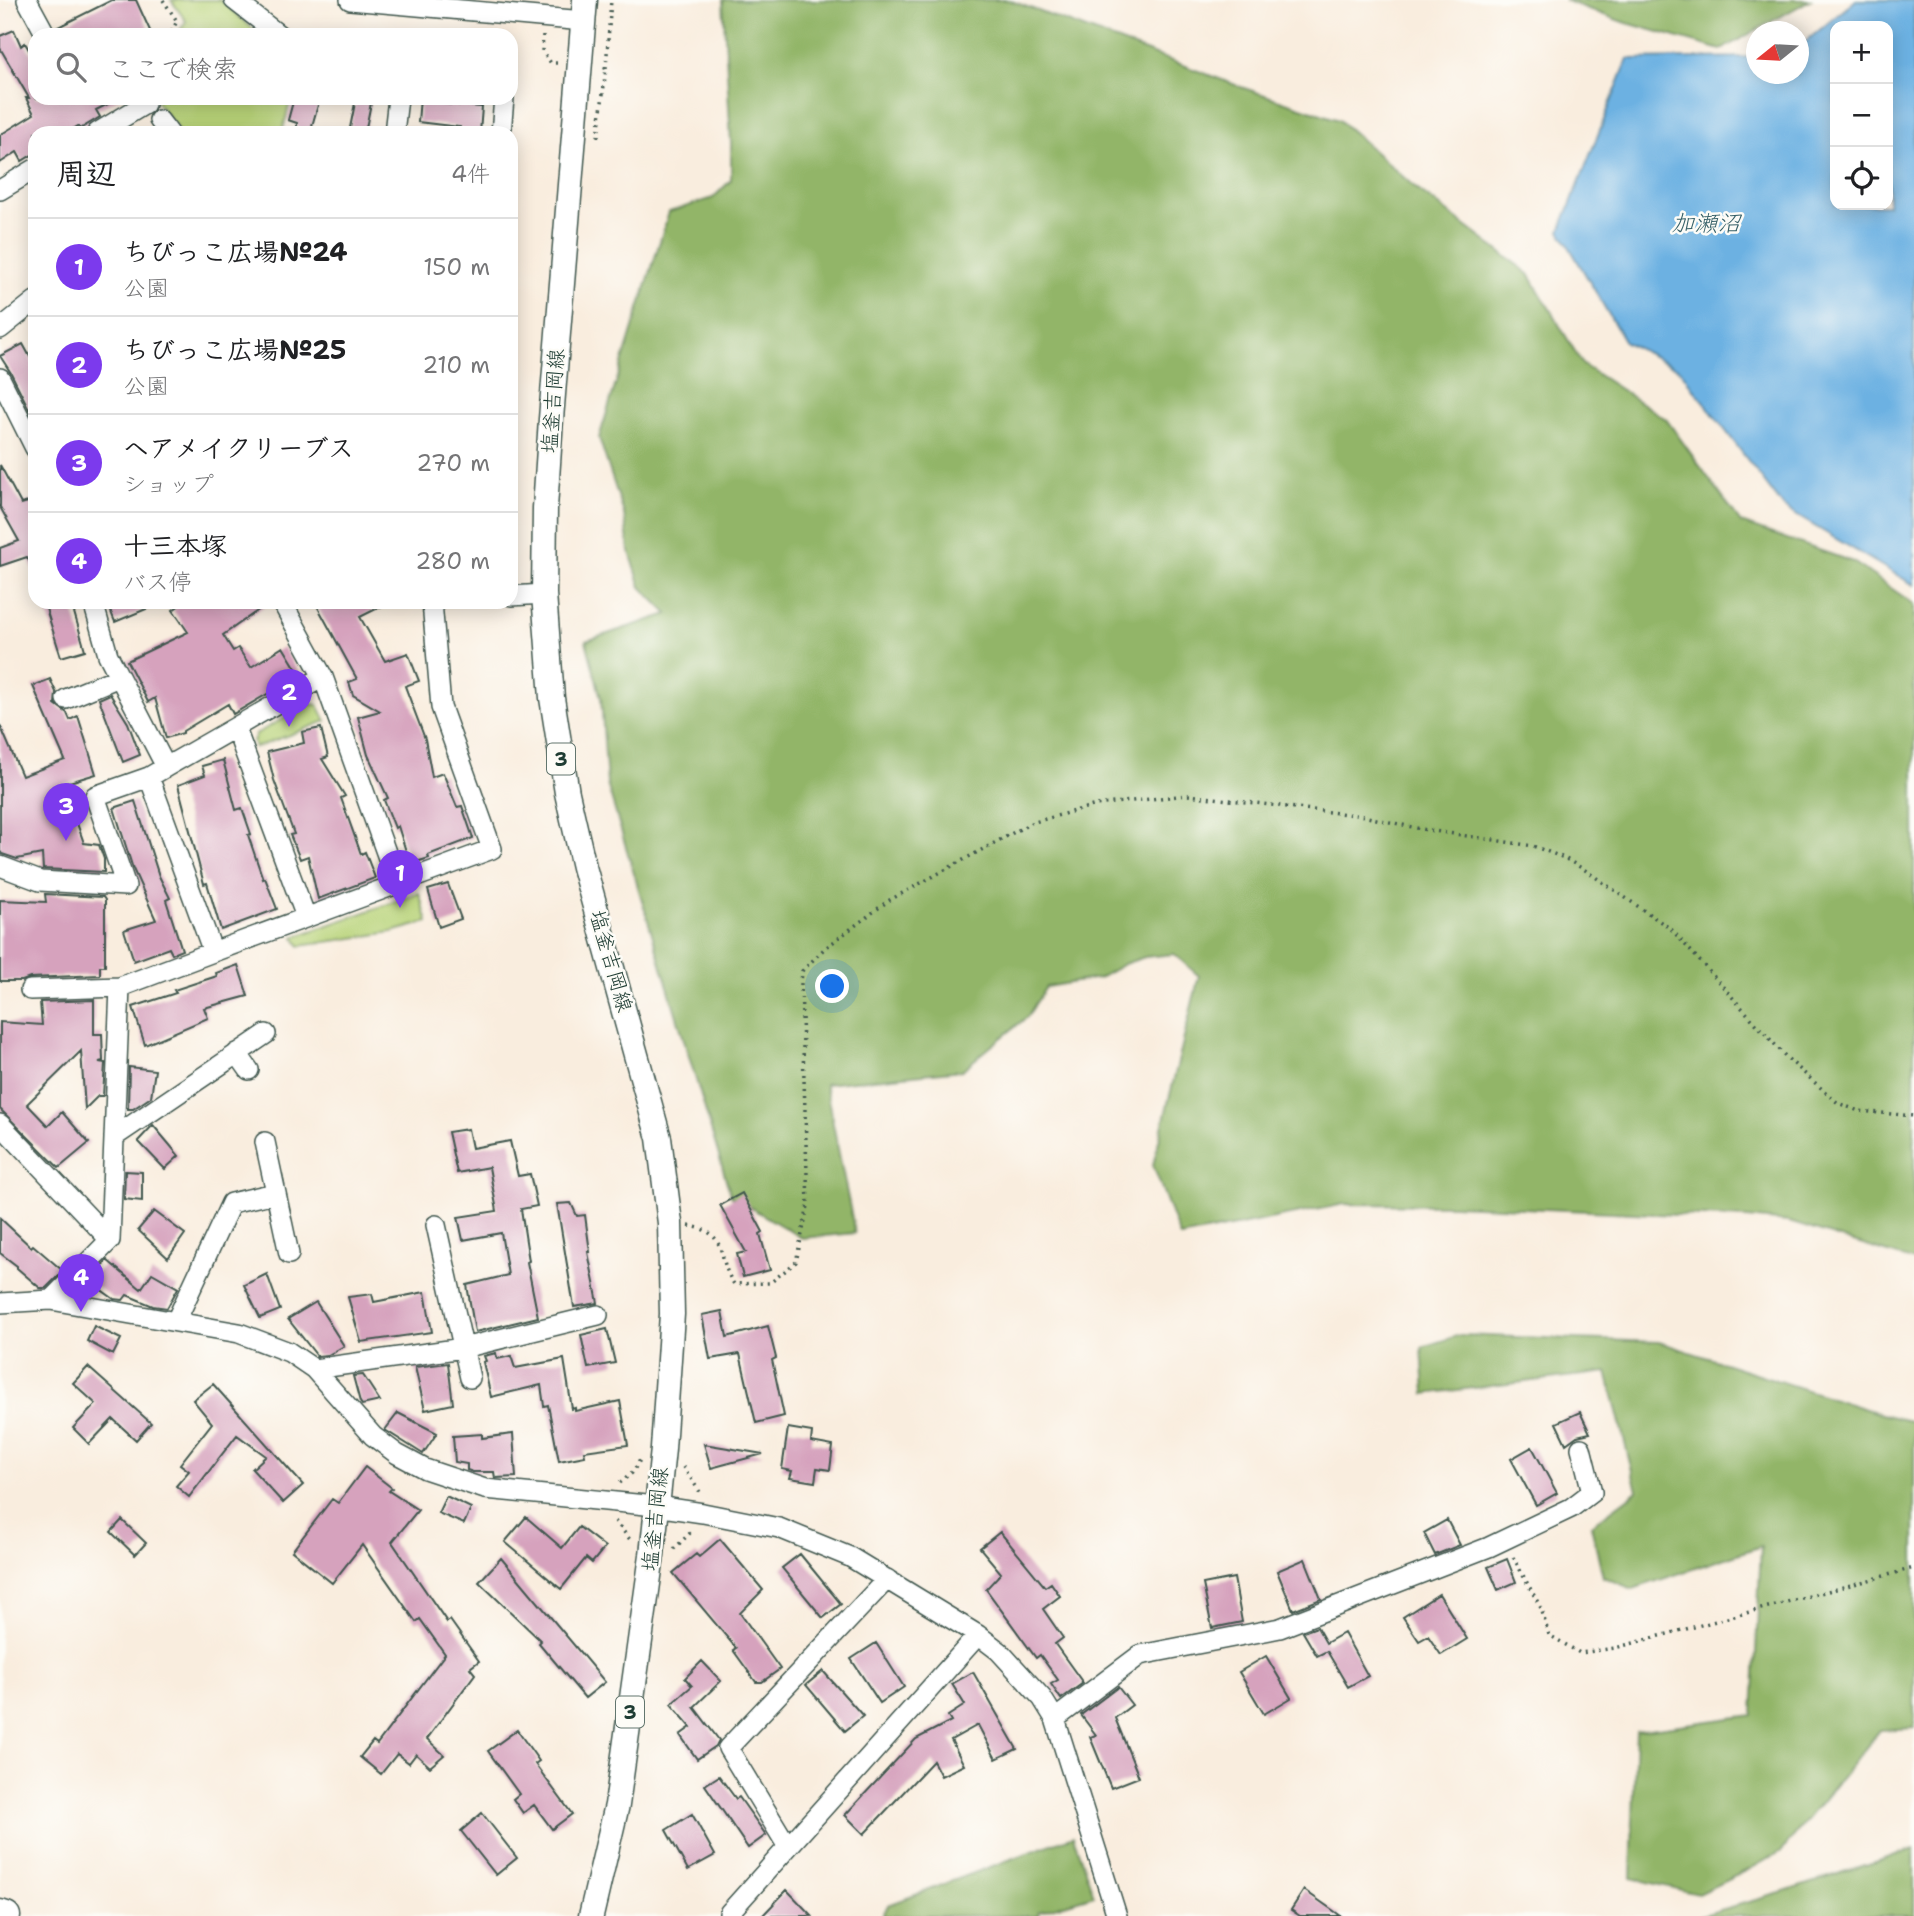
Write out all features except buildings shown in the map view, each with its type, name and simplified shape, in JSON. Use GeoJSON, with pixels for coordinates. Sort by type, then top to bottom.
{"type":"FeatureCollection","features":[{"type":"Feature","properties":{"kind":"highway"},"geometry":{"type":"LineString","coordinates":[[0,1914],[6,1916]]}},
{"type":"Feature","properties":{"kind":"main road","name":"塩釜吉岡線"},"geometry":{"type":"LineString","coordinates":[[584,10],[545,508],[544,594],[552,698],[567,793],[584,867],[681,1224],[652,1555],[617,1805],[591,1916]]}},
{"type":"Feature","properties":{"kind":"street"},"geometry":{"type":"LineString","coordinates":[[27,0],[42,28]]}},
{"type":"Feature","properties":{"kind":"street"},"geometry":{"type":"LineString","coordinates":[[234,0],[270,28]]}},
{"type":"Feature","properties":{"kind":"street"},"geometry":{"type":"LineString","coordinates":[[350,0],[584,10]]}},
{"type":"Feature","properties":{"kind":"street"},"geometry":{"type":"LineString","coordinates":[[109,126],[143,105]]}},
{"type":"Feature","properties":{"kind":"street"},"geometry":{"type":"LineString","coordinates":[[395,126],[397,105]]}},
{"type":"Feature","properties":{"kind":"street"},"geometry":{"type":"LineString","coordinates":[[502,126],[503,105]]}},
{"type":"Feature","properties":{"kind":"street"},"geometry":{"type":"LineString","coordinates":[[0,190],[28,173]]}},
{"type":"Feature","properties":{"kind":"street"},"geometry":{"type":"LineString","coordinates":[[0,329],[28,307]]}},
{"type":"Feature","properties":{"kind":"street"},"geometry":{"type":"LineString","coordinates":[[0,378],[28,434]]}},
{"type":"Feature","properties":{"kind":"street"},"geometry":{"type":"LineString","coordinates":[[518,596],[544,594]]}},
{"type":"Feature","properties":{"kind":"street"},"geometry":{"type":"LineString","coordinates":[[95,609],[108,655],[120,677],[157,772],[213,952]]}},
{"type":"Feature","properties":{"kind":"street"},"geometry":{"type":"LineString","coordinates":[[286,609],[324,677],[397,883]]}},
{"type":"Feature","properties":{"kind":"street"},"geometry":{"type":"LineString","coordinates":[[30,990],[120,987],[492,849],[440,707],[433,609]]}},
{"type":"Feature","properties":{"kind":"street"},"geometry":{"type":"LineString","coordinates":[[66,699],[120,677]]}},
{"type":"Feature","properties":{"kind":"street"},"geometry":{"type":"LineString","coordinates":[[0,866],[40,881],[126,886],[95,796],[157,772],[324,677]]}},
{"type":"Feature","properties":{"kind":"street"},"geometry":{"type":"LineString","coordinates":[[236,729],[306,917]]}},
{"type":"Feature","properties":{"kind":"street"},"geometry":{"type":"LineString","coordinates":[[51,1300],[110,1240],[120,987]]}},
{"type":"Feature","properties":{"kind":"street"},"geometry":{"type":"LineString","coordinates":[[114,1137],[266,1034]]}},
{"type":"Feature","properties":{"kind":"street"},"geometry":{"type":"LineString","coordinates":[[237,1053],[249,1070]]}},
{"type":"Feature","properties":{"kind":"street"},"geometry":{"type":"LineString","coordinates":[[0,1124],[110,1240]]}},
{"type":"Feature","properties":{"kind":"street"},"geometry":{"type":"LineString","coordinates":[[265,1142],[289,1254]]}},
{"type":"Feature","properties":{"kind":"street"},"geometry":{"type":"LineString","coordinates":[[176,1321],[231,1203],[275,1193]]}},
{"type":"Feature","properties":{"kind":"street"},"geometry":{"type":"LineString","coordinates":[[436,1225],[470,1378]]}},
{"type":"Feature","properties":{"kind":"street"},"geometry":{"type":"LineString","coordinates":[[0,1303],[51,1300],[239,1333],[289,1352],[314,1369],[373,1436],[397,1454],[425,1469],[485,1489],[656,1506],[779,1528],[850,1557],[978,1635],[999,1651],[1042,1698],[1055,1719],[1117,1916]]}},
{"type":"Feature","properties":{"kind":"street"},"geometry":{"type":"LineString","coordinates":[[314,1369],[463,1348],[598,1315]]}},
{"type":"Feature","properties":{"kind":"street"},"geometry":{"type":"LineString","coordinates":[[1055,1719],[1140,1654],[1280,1628],[1481,1550],[1572,1508],[1592,1492],[1581,1448]]}},
{"type":"Feature","properties":{"kind":"street"},"geometry":{"type":"LineString","coordinates":[[788,1847],[728,1748],[887,1579]]}},
{"type":"Feature","properties":{"kind":"street"},"geometry":{"type":"LineString","coordinates":[[729,1913],[978,1635]]}},
{"type":"Feature","properties":{"kind":"path"},"geometry":{"type":"LineString","coordinates":[[163,0],[177,21],[174,28]]}},
{"type":"Feature","properties":{"kind":"path"},"geometry":{"type":"LineString","coordinates":[[597,146],[611,0]]}},
{"type":"Feature","properties":{"kind":"path"},"geometry":{"type":"LineString","coordinates":[[544,34],[542,51],[551,63],[557,63]]}},
{"type":"Feature","properties":{"kind":"path"},"geometry":{"type":"LineString","coordinates":[[597,67],[606,68]]}},
{"type":"Feature","properties":{"kind":"path"},"geometry":{"type":"LineString","coordinates":[[681,1224],[705,1228],[722,1247],[729,1277],[734,1284],[770,1283],[796,1262],[808,1206],[802,971],[824,949],[888,901],[1031,822],[1096,805],[1188,794],[1363,816],[1421,829],[1533,846],[1564,858],[1671,929],[1787,1058],[1838,1103],[1859,1111],[1914,1116]]}},
{"type":"Feature","properties":{"kind":"path"},"geometry":{"type":"LineString","coordinates":[[681,1224],[693,1237]]}},
{"type":"Feature","properties":{"kind":"path"},"geometry":{"type":"LineString","coordinates":[[616,1489],[617,1484],[632,1473],[641,1458]]}},
{"type":"Feature","properties":{"kind":"path"},"geometry":{"type":"LineString","coordinates":[[684,1460],[683,1468],[690,1480],[698,1491],[706,1493]]}},
{"type":"Feature","properties":{"kind":"path"},"geometry":{"type":"LineString","coordinates":[[615,1515],[615,1522],[632,1542],[632,1552]]}},
{"type":"Feature","properties":{"kind":"path"},"geometry":{"type":"LineString","coordinates":[[671,1559],[674,1549],[693,1530],[701,1531]]}},
{"type":"Feature","properties":{"kind":"path"},"geometry":{"type":"LineString","coordinates":[[1481,1550],[1511,1555],[1541,1608],[1549,1635],[1580,1653],[1615,1648],[1914,1568]]}},
{"type":"Feature","properties":{"kind":"green space"},"geometry":{"type":"Polygon","coordinates":[[[171,0],[220,0],[252,28],[182,28],[186,21],[171,0]]]}},
{"type":"Feature","properties":{"kind":"green space"},"geometry":{"type":"Polygon","coordinates":[[[723,0],[1009,0],[1241,87],[1339,120],[1418,190],[1529,274],[1583,365],[1666,419],[1741,523],[1853,562],[1914,604],[1914,1261],[1789,1222],[1454,1205],[1345,1204],[1180,1237],[1153,1165],[1199,976],[1174,954],[1145,957],[1124,964],[1099,978],[1046,987],[1027,1017],[962,1070],[825,1084],[855,1233],[802,1238],[731,1196],[607,784],[601,698],[586,641],[668,614],[641,587],[629,549],[624,514],[599,438],[669,212],[713,198],[731,180],[723,0]]]}},
{"type":"Feature","properties":{"kind":"green space"},"geometry":{"type":"Polygon","coordinates":[[[1564,0],[1810,0],[1773,21],[1746,21],[1746,36],[1721,50],[1620,21],[1564,0]]]}},
{"type":"Feature","properties":{"kind":"green space"},"geometry":{"type":"Polygon","coordinates":[[[159,105],[289,105],[284,126],[175,126],[159,105]]]}},
{"type":"Feature","properties":{"kind":"green space"},"geometry":{"type":"Polygon","coordinates":[[[309,704],[318,705],[326,721],[255,748],[253,741],[256,734],[309,704]]]}},
{"type":"Feature","properties":{"kind":"green space"},"geometry":{"type":"Polygon","coordinates":[[[419,893],[428,922],[392,932],[300,946],[294,937],[419,893]]]}},
{"type":"Feature","properties":{"kind":"green space"},"geometry":{"type":"Polygon","coordinates":[[[1460,1335],[1659,1342],[1881,1414],[1914,1422],[1914,1728],[1880,1730],[1782,1851],[1698,1894],[1631,1878],[1636,1731],[1753,1715],[1761,1546],[1633,1589],[1603,1577],[1591,1525],[1637,1491],[1607,1372],[1425,1394],[1422,1347],[1460,1335]]]}},
{"type":"Feature","properties":{"kind":"green space"},"geometry":{"type":"Polygon","coordinates":[[[1073,1836],[1094,1895],[1038,1912],[1039,1916],[882,1916],[888,1905],[1073,1836]]]}},
{"type":"Feature","properties":{"kind":"green space"},"geometry":{"type":"Polygon","coordinates":[[[1914,1849],[1914,1916],[1699,1916],[1784,1892],[1914,1849]]]}},
{"type":"Feature","properties":{"kind":"water","name":"加瀬沼"},"geometry":{"type":"Polygon","coordinates":[[[1856,0],[1914,0],[1914,585],[1784,508],[1679,369],[1625,342],[1560,231],[1628,59],[1746,57],[1746,84],[1809,84],[1809,39],[1830,21],[1830,210],[1893,210],[1893,21],[1831,21],[1856,0]]]}},
{"type":"Feature","properties":{"kind":"place","name":"ちびっこ広場№25"},"geometry":{"type":"Point","coordinates":[289,727]}},
{"type":"Feature","properties":{"kind":"place","name":"ヘアメイクリーブス"},"geometry":{"type":"Point","coordinates":[66,841]}},
{"type":"Feature","properties":{"kind":"place","name":"ちびっこ広場№24"},"geometry":{"type":"Point","coordinates":[400,908]}},
{"type":"Feature","properties":{"kind":"place","name":"十三本塚"},"geometry":{"type":"Point","coordinates":[81,1312]}}]}
